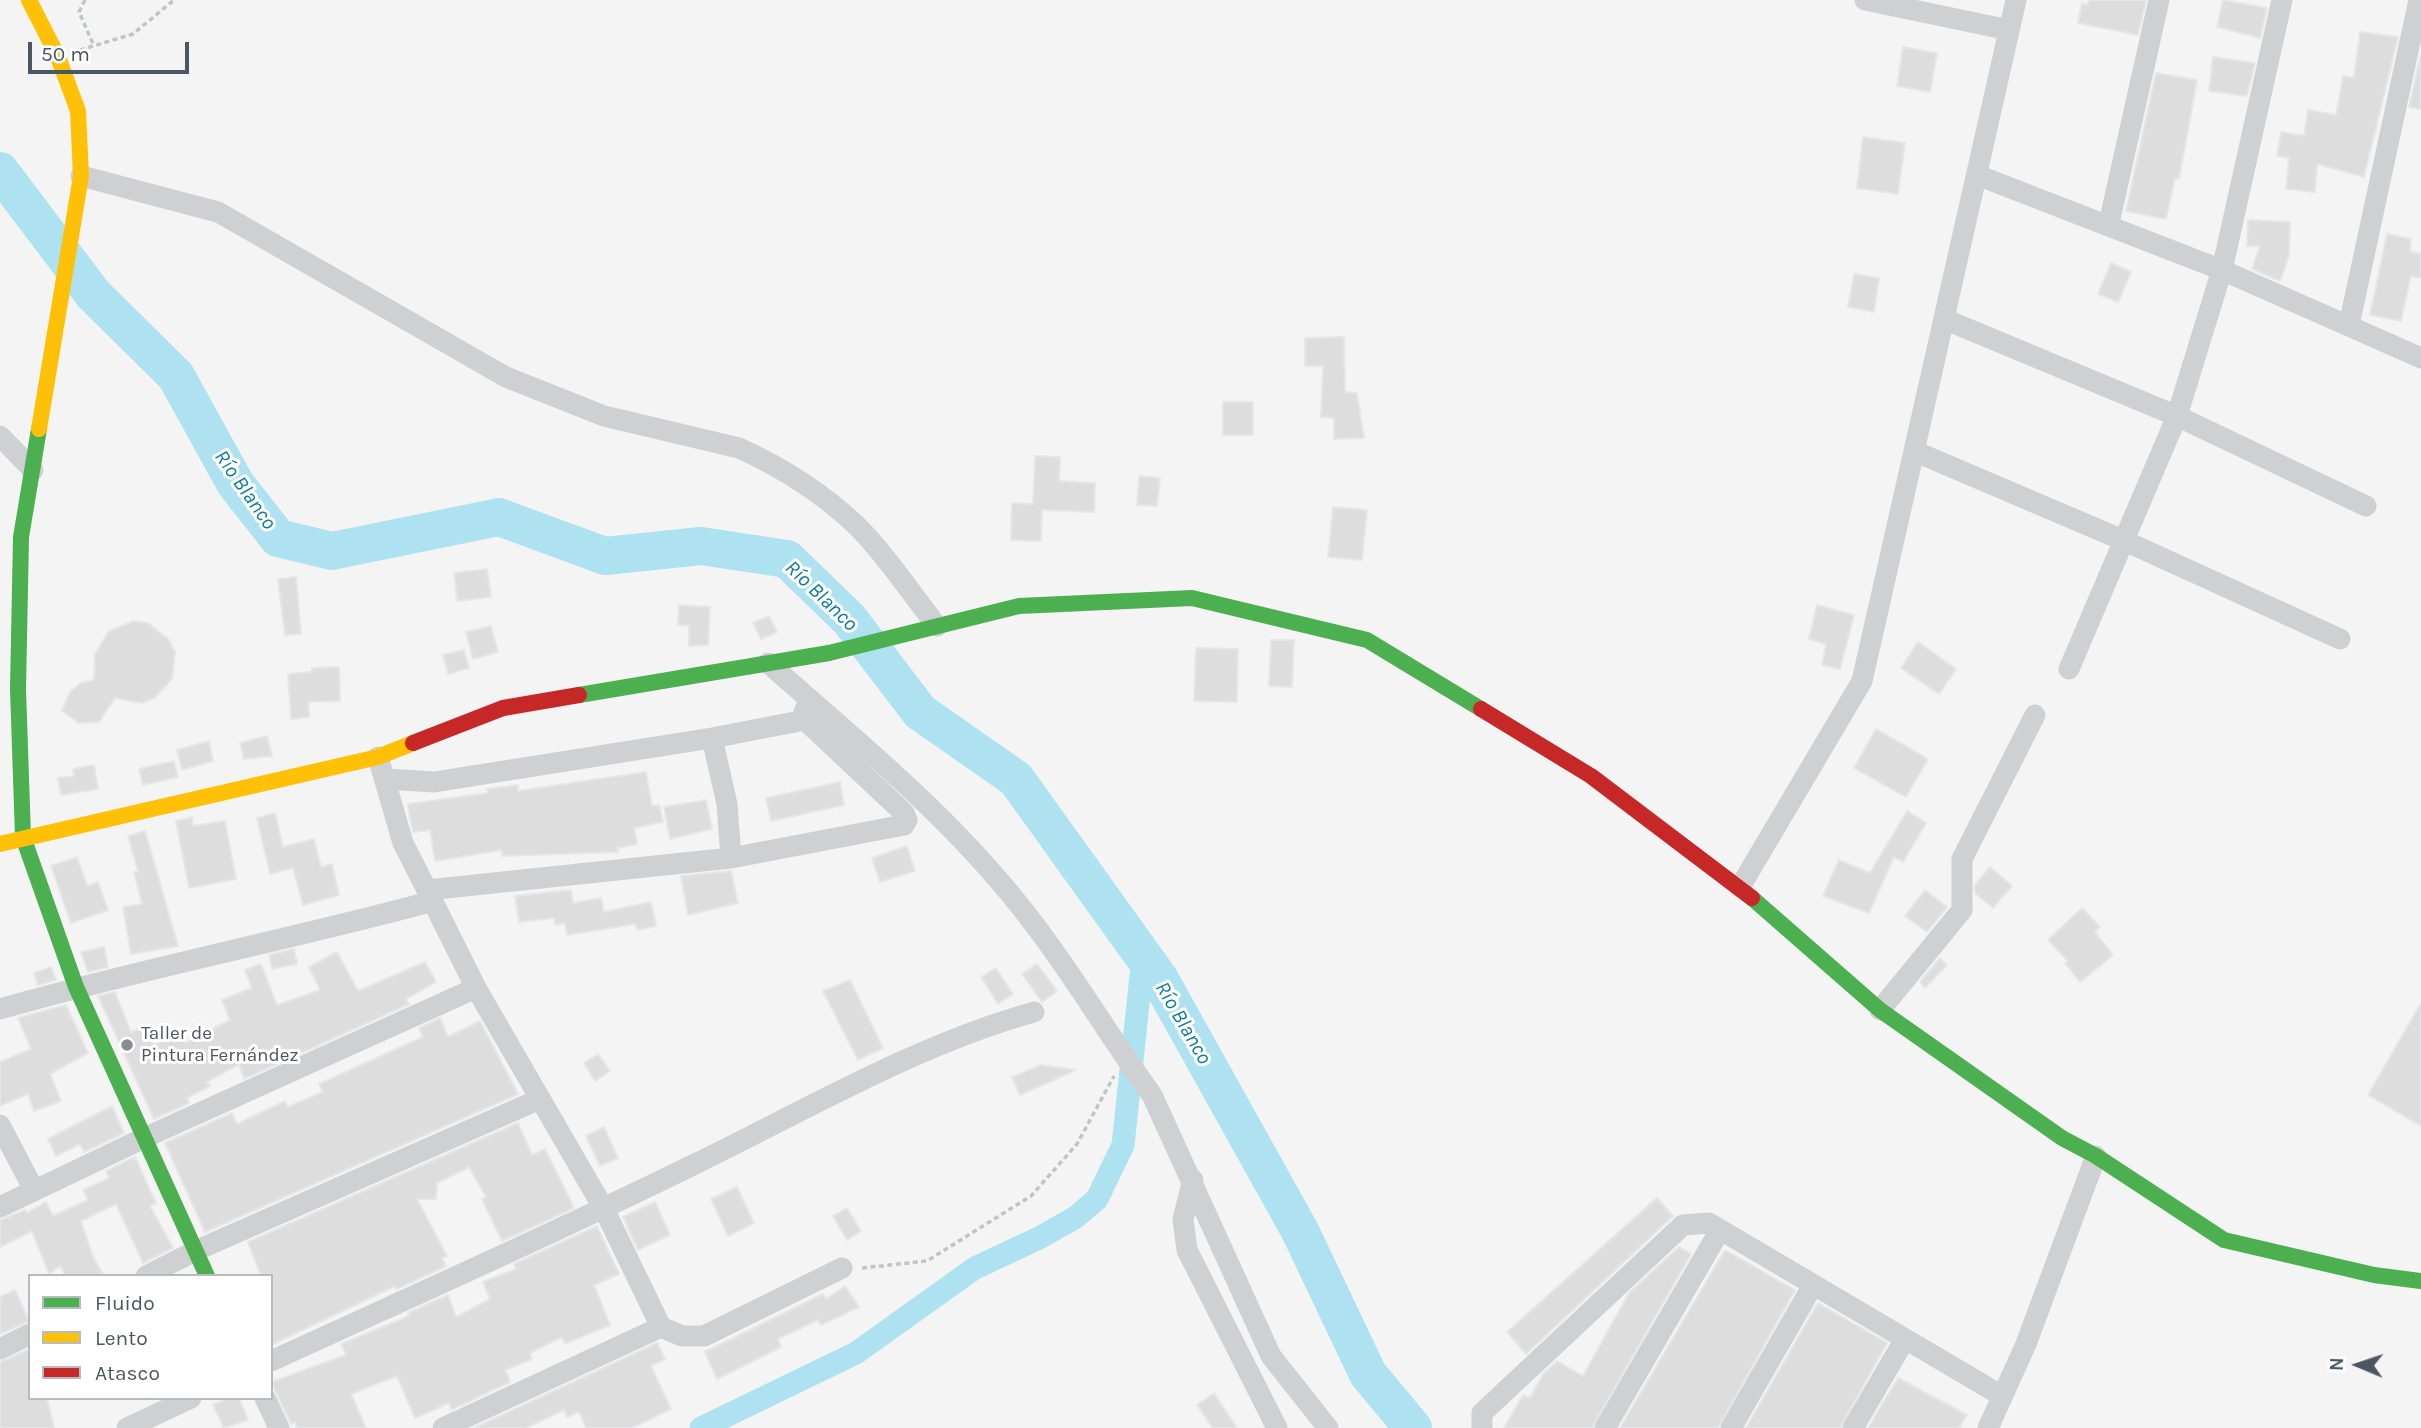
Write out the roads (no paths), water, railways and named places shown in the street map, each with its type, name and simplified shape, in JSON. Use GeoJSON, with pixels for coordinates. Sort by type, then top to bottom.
{"type":"FeatureCollection","features":[{"type":"Feature","properties":{"kind":"street"},"geometry":{"type":"LineString","coordinates":[[29,0],[58,57],[78,111],[80,176],[72,238],[21,537],[18,689],[23,837],[76,988],[206,1274]]}},
{"type":"Feature","properties":{"kind":"street"},"geometry":{"type":"LineString","coordinates":[[1740,887],[1862,681],[2017,0]]}},
{"type":"Feature","properties":{"kind":"street"},"geometry":{"type":"LineString","coordinates":[[2109,223],[2159,0]]}},
{"type":"Feature","properties":{"kind":"street"},"geometry":{"type":"LineString","coordinates":[[2069,669],[2177,416],[2222,270],[2282,0]]}},
{"type":"Feature","properties":{"kind":"street"},"geometry":{"type":"LineString","coordinates":[[2349,325],[2419,0]]}},
{"type":"Feature","properties":{"kind":"street"},"geometry":{"type":"LineString","coordinates":[[1879,1],[2009,30]]}},
{"type":"Feature","properties":{"kind":"street"},"geometry":{"type":"LineString","coordinates":[[1977,175],[2109,223],[2421,358]]}},
{"type":"Feature","properties":{"kind":"street"},"geometry":{"type":"LineString","coordinates":[[80,176],[218,212],[506,377],[604,416],[739,447],[757,456],[820,495],[857,526],[927,629]]}},
{"type":"Feature","properties":{"kind":"street"},"geometry":{"type":"LineString","coordinates":[[1944,319],[2177,416],[2366,506]]}},
{"type":"Feature","properties":{"kind":"street"},"geometry":{"type":"LineString","coordinates":[[0,436],[33,470]]}},
{"type":"Feature","properties":{"kind":"street"},"geometry":{"type":"LineString","coordinates":[[1914,451],[2125,541],[2340,639]]}},
{"type":"Feature","properties":{"kind":"street"},"geometry":{"type":"LineString","coordinates":[[0,844],[378,757],[503,708],[830,653],[1019,606],[1192,598],[1367,640],[1591,776],[1740,887],[1880,1010],[2062,1138],[2096,1156],[2224,1240],[2374,1275],[2421,1281]]}},
{"type":"Feature","properties":{"kind":"street"},"geometry":{"type":"LineString","coordinates":[[768,663],[925,799],[1034,923],[1152,1095],[1194,1180],[1271,1356],[1328,1428]]}},
{"type":"Feature","properties":{"kind":"street"},"geometry":{"type":"LineString","coordinates":[[0,1009],[76,988],[314,933],[430,895],[731,858],[904,825],[907,820],[904,813],[805,720],[804,712],[810,699]]}},
{"type":"Feature","properties":{"kind":"street"},"geometry":{"type":"LineString","coordinates":[[1880,1010],[1962,910],[1962,859],[2035,715]]}},
{"type":"Feature","properties":{"kind":"street"},"geometry":{"type":"LineString","coordinates":[[387,779],[434,782],[712,738],[805,720]]}},
{"type":"Feature","properties":{"kind":"street"},"geometry":{"type":"LineString","coordinates":[[712,738],[727,804],[731,858]]}},
{"type":"Feature","properties":{"kind":"street"},"geometry":{"type":"LineString","coordinates":[[378,757],[387,779],[403,843],[476,988],[604,1209],[661,1327],[682,1336],[704,1336],[842,1268]]}},
{"type":"Feature","properties":{"kind":"street"},"geometry":{"type":"LineString","coordinates":[[0,1207],[144,1138],[476,988]]}},
{"type":"Feature","properties":{"kind":"street"},"geometry":{"type":"LineString","coordinates":[[273,1360],[604,1209],[912,1058],[993,1024],[1034,1012]]}},
{"type":"Feature","properties":{"kind":"street"},"geometry":{"type":"LineString","coordinates":[[150,1274],[195,1251],[540,1099]]}},
{"type":"Feature","properties":{"kind":"street"},"geometry":{"type":"LineString","coordinates":[[0,1125],[34,1190]]}},
{"type":"Feature","properties":{"kind":"street"},"geometry":{"type":"LineString","coordinates":[[1988,1428],[2026,1344],[2096,1156]]}},
{"type":"Feature","properties":{"kind":"street"},"geometry":{"type":"LineString","coordinates":[[1194,1180],[1183,1219],[1187,1250],[1277,1428]]}},
{"type":"Feature","properties":{"kind":"street"},"geometry":{"type":"LineString","coordinates":[[1482,1428],[1482,1413],[1683,1225],[1709,1223],[2002,1396]]}},
{"type":"Feature","properties":{"kind":"street"},"geometry":{"type":"LineString","coordinates":[[1605,1428],[1720,1230]]}},
{"type":"Feature","properties":{"kind":"street"},"geometry":{"type":"LineString","coordinates":[[1731,1428],[1813,1285]]}},
{"type":"Feature","properties":{"kind":"street"},"geometry":{"type":"LineString","coordinates":[[443,1428],[661,1327]]}},
{"type":"Feature","properties":{"kind":"street"},"geometry":{"type":"LineString","coordinates":[[0,1349],[28,1335]]}},
{"type":"Feature","properties":{"kind":"street"},"geometry":{"type":"LineString","coordinates":[[1853,1428],[1905,1339]]}},
{"type":"Feature","properties":{"kind":"street"},"geometry":{"type":"LineString","coordinates":[[127,1428],[187,1400]]}},
{"type":"Feature","properties":{"kind":"street"},"geometry":{"type":"LineString","coordinates":[[266,1400],[279,1428]]}},
{"type":"Feature","properties":{"kind":"waterway","name":"Río Blanco"},"geometry":{"type":"LineString","coordinates":[[0,171],[93,294],[176,376],[235,483],[278,538],[332,551],[499,517],[605,556],[701,546],[787,559],[849,619],[920,712],[1016,779],[1159,978],[1300,1231],[1368,1374],[1413,1428]]}},
{"type":"Feature","properties":{"kind":"waterway"},"geometry":{"type":"LineString","coordinates":[[701,1428],[856,1353],[975,1268],[1039,1238],[1076,1217],[1097,1199],[1123,1145],[1143,957]]}},
{"type":"Feature","properties":{"kind":"place","name":"Taller de Pintura Fernández"},"geometry":{"type":"Point","coordinates":[127,1045]}}]}
